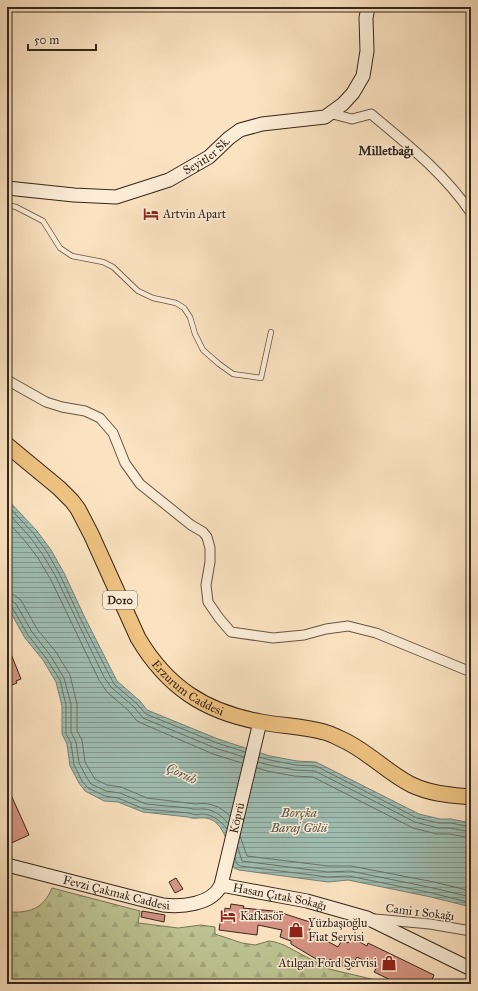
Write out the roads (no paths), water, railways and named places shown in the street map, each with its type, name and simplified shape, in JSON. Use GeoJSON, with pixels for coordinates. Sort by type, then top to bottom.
{"type":"FeatureCollection","features":[{"type":"Feature","properties":{"kind":"main road","name":"Erzurum Caddesi"},"geometry":{"type":"LineString","coordinates":[[7,445],[59,488],[78,509],[91,534],[130,623],[145,650],[160,670],[184,691],[217,711],[260,722],[324,732],[344,740],[361,750],[412,785],[432,792],[471,797]]}},
{"type":"Feature","properties":{"kind":"street","name":"Seyitler Sk."},"geometry":{"type":"LineString","coordinates":[[7,188],[74,195],[116,196],[169,180],[209,157],[240,130],[262,124],[324,117],[343,104],[353,93],[363,76],[367,51],[366,18],[368,7]]}},
{"type":"Feature","properties":{"kind":"street"},"geometry":{"type":"LineString","coordinates":[[329,113],[352,119],[371,114],[422,156],[471,213]]}},
{"type":"Feature","properties":{"kind":"street"},"geometry":{"type":"LineString","coordinates":[[7,380],[46,402],[62,407],[85,411],[100,418],[113,433],[125,463],[140,484],[191,525],[203,532],[209,542],[210,548],[210,562],[206,585],[208,602],[231,632],[273,638],[304,636],[326,629],[348,626],[376,633],[471,672]]}},
{"type":"Feature","properties":{"kind":"street","name":"Köprü"},"geometry":{"type":"LineString","coordinates":[[221,885],[260,722]]}},
{"type":"Feature","properties":{"kind":"street","name":"Fevzi Çakmak Caddesi"},"geometry":{"type":"LineString","coordinates":[[7,865],[151,902],[173,906],[184,906],[204,900],[217,891],[221,885]]}},
{"type":"Feature","properties":{"kind":"street","name":"Hasan Çıtak Sokağı"},"geometry":{"type":"LineString","coordinates":[[221,885],[307,901],[367,918],[470,969]]}},
{"type":"Feature","properties":{"kind":"street","name":"Cami 1 Sokağı"},"geometry":{"type":"LineString","coordinates":[[367,918],[430,924],[471,931]]}},
{"type":"Feature","properties":{"kind":"lane"},"geometry":{"type":"LineString","coordinates":[[7,205],[16,207],[43,221],[60,248],[72,256],[103,262],[113,267],[138,291],[153,298],[176,303],[184,308],[190,317],[195,334],[203,350],[233,374],[261,378],[270,332]]}},
{"type":"Feature","properties":{"kind":"water","name":"Borçka Baraj Gölü"},"geometry":{"type":"Polygon","coordinates":[[[7,499],[37,531],[51,550],[64,573],[117,681],[140,701],[147,710],[218,739],[270,756],[297,761],[316,762],[419,814],[440,819],[451,819],[471,823],[471,907],[348,880],[328,882],[239,870],[234,868],[224,833],[216,822],[204,818],[143,812],[118,802],[104,801],[85,791],[70,766],[67,744],[62,734],[62,706],[56,682],[43,660],[25,638],[7,606],[7,499]]]}},
{"type":"Feature","properties":{"kind":"place","name":"Artvin Apart"},"geometry":{"type":"Point","coordinates":[151,214]}},
{"type":"Feature","properties":{"kind":"place","name":"Kafkasör"},"geometry":{"type":"Point","coordinates":[228,916]}},
{"type":"Feature","properties":{"kind":"place","name":"Yüzbaşıoğlu Fiat Servisi"},"geometry":{"type":"Point","coordinates":[296,930]}},
{"type":"Feature","properties":{"kind":"place","name":"Atılgan Ford Servisi"},"geometry":{"type":"Point","coordinates":[389,963]}},
{"type":"Feature","properties":{"kind":"district","name":"Milletbağı"},"geometry":{"type":"Point","coordinates":[386,150]}},
{"type":"Feature","properties":{"kind":"water label","name":"Çoruh"},"geometry":{"type":"Point","coordinates":[182,773]}}]}
